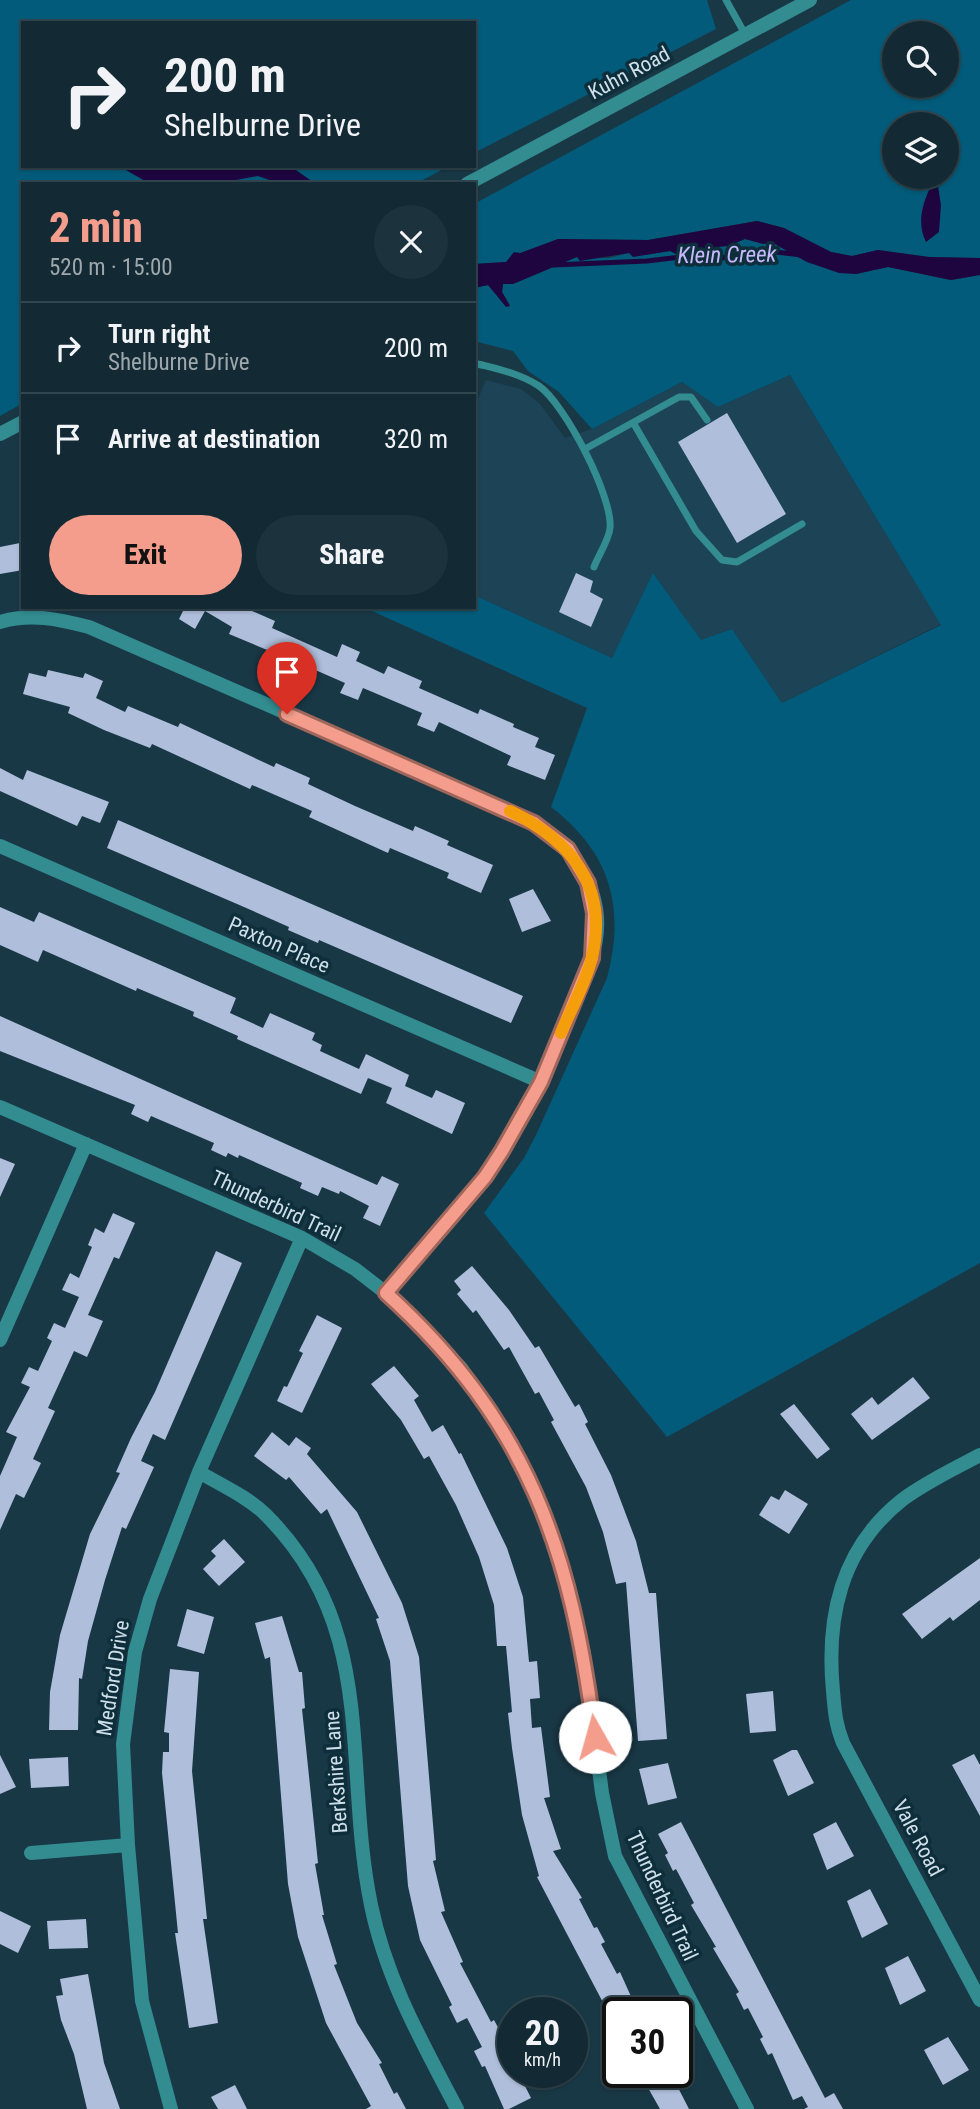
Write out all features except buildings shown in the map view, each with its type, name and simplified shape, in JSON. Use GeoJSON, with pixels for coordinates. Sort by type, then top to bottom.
{"type":"FeatureCollection","features":[{"type":"Feature","properties":{"kind":"street","name":"Kuhn Road"},"geometry":{"type":"LineString","coordinates":[[471,182],[810,0]]}},
{"type":"Feature","properties":{"kind":"street"},"geometry":{"type":"LineString","coordinates":[[0,434],[21,423]]}},
{"type":"Feature","properties":{"kind":"street"},"geometry":{"type":"LineString","coordinates":[[0,622],[22,615],[64,620],[89,627],[511,811],[550,833],[568,849],[588,883],[594,930],[592,958],[541,1082],[485,1177],[386,1293]]}},
{"type":"Feature","properties":{"kind":"street","name":"Paxton Place"},"geometry":{"type":"LineString","coordinates":[[0,846],[541,1082]]}},
{"type":"Feature","properties":{"kind":"street","name":"Thunderbird Trail"},"geometry":{"type":"LineString","coordinates":[[0,1107],[302,1238],[355,1269],[386,1293],[461,1368],[499,1423],[536,1493],[563,1566],[584,1654],[602,1793],[615,1856],[747,2109]]}},
{"type":"Feature","properties":{"kind":"street"},"geometry":{"type":"LineString","coordinates":[[0,1340],[86,1144]]}},
{"type":"Feature","properties":{"kind":"street","name":"Medford Drive"},"geometry":{"type":"LineString","coordinates":[[171,2109],[142,2001],[128,1845],[123,1744],[135,1652],[149,1599],[199,1472],[302,1238]]}},
{"type":"Feature","properties":{"kind":"street","name":"Vale Road"},"geometry":{"type":"LineString","coordinates":[[980,1455],[901,1501],[868,1536],[837,1594],[830,1645],[833,1717],[843,1743],[980,2000]]}},
{"type":"Feature","properties":{"kind":"street","name":"Berkshire Lane"},"geometry":{"type":"LineString","coordinates":[[199,1472],[264,1513],[291,1543],[316,1581],[336,1624],[349,1674],[361,1835],[376,1929],[400,1999],[457,2109]]}},
{"type":"Feature","properties":{"kind":"street"},"geometry":{"type":"LineString","coordinates":[[31,1853],[128,1845]]}},
{"type":"Feature","properties":{"kind":"lane"},"geometry":{"type":"LineString","coordinates":[[726,0],[745,35]]}},
{"type":"Feature","properties":{"kind":"lane"},"geometry":{"type":"LineString","coordinates":[[476,363],[519,374],[542,388],[585,449],[596,473],[610,528],[594,567]]}},
{"type":"Feature","properties":{"kind":"lane"},"geometry":{"type":"LineString","coordinates":[[585,449],[684,396],[691,397],[707,420]]}},
{"type":"Feature","properties":{"kind":"lane"},"geometry":{"type":"LineString","coordinates":[[634,424],[696,531],[722,560],[737,562],[802,524]]}},
{"type":"Feature","properties":{"kind":"shaded area"},"geometry":{"type":"Polygon","coordinates":[[[0,0],[707,0],[716,29],[476,152],[476,21],[21,21],[21,168],[445,168],[419,182],[21,182],[21,404],[0,416],[0,0]]]}},
{"type":"Feature","properties":{"kind":"shaded area"},"geometry":{"type":"Polygon","coordinates":[[[851,0],[980,0],[980,258],[929,257],[878,250],[852,256],[831,252],[784,228],[757,221],[648,240],[558,239],[506,262],[476,264],[476,203],[851,0]]]}},
{"type":"Feature","properties":{"kind":"shaded area"},"geometry":{"type":"Polygon","coordinates":[[[122,168],[293,168],[313,182],[275,182],[258,176],[226,182],[145,181],[122,168]]]}},
{"type":"Feature","properties":{"kind":"shaded area"},"geometry":{"type":"Polygon","coordinates":[[[929,189],[938,189],[941,205],[939,232],[926,242],[921,227],[929,189]]]}},
{"type":"Feature","properties":{"kind":"shaded area"},"geometry":{"type":"Polygon","coordinates":[[[757,221],[784,228],[831,252],[852,256],[878,250],[929,257],[980,258],[980,275],[951,280],[888,267],[856,274],[839,273],[807,262],[773,243],[763,244],[745,239],[728,246],[681,250],[676,254],[670,251],[633,257],[629,253],[580,261],[577,257],[513,284],[503,284],[502,292],[510,306],[506,307],[488,285],[476,288],[476,264],[506,262],[514,252],[520,253],[558,239],[648,240],[757,221]]]}},
{"type":"Feature","properties":{"kind":"shaded area"},"geometry":{"type":"Polygon","coordinates":[[[745,239],[773,243],[807,262],[856,274],[888,267],[951,280],[980,275],[980,1263],[667,1437],[484,1213],[524,1158],[607,978],[615,928],[608,883],[600,862],[587,843],[571,824],[551,807],[587,708],[367,609],[476,609],[476,596],[612,658],[653,573],[701,640],[732,629],[782,703],[941,625],[790,375],[718,407],[682,382],[592,429],[559,392],[528,371],[513,351],[476,342],[476,288],[488,285],[510,305],[502,292],[503,284],[513,284],[577,257],[609,258],[629,253],[643,255],[670,251],[676,254],[681,250],[728,246],[745,239]]]}},
{"type":"Feature","properties":{"kind":"shaded area"},"geometry":{"type":"Polygon","coordinates":[[[790,375],[941,624],[782,703],[732,629],[701,641],[654,574],[612,658],[476,596],[476,403],[486,380],[521,389],[540,404],[565,438],[592,429],[682,382],[718,407],[790,375]]]}},
{"type":"Feature","properties":{"kind":"waterway","name":"Klein Creek"},"geometry":{"type":"LineString","coordinates":[[553,265],[647,261],[706,254],[721,258],[767,251],[802,255]]}},
{"type":"Feature","properties":{"kind":"slow traffic"},"geometry":{"type":"LineString","coordinates":[[510,811],[550,833],[568,849],[588,883],[594,913],[592,958],[561,1033]]}},
{"type":"Feature","properties":{"kind":"route"},"geometry":{"type":"LineString","coordinates":[[287,714],[534,823],[568,849],[588,883],[594,913],[592,958],[541,1082],[485,1177],[386,1293],[408,1312],[461,1368],[499,1423],[525,1470],[546,1517],[574,1605],[584,1654],[595,1737]]}}]}
